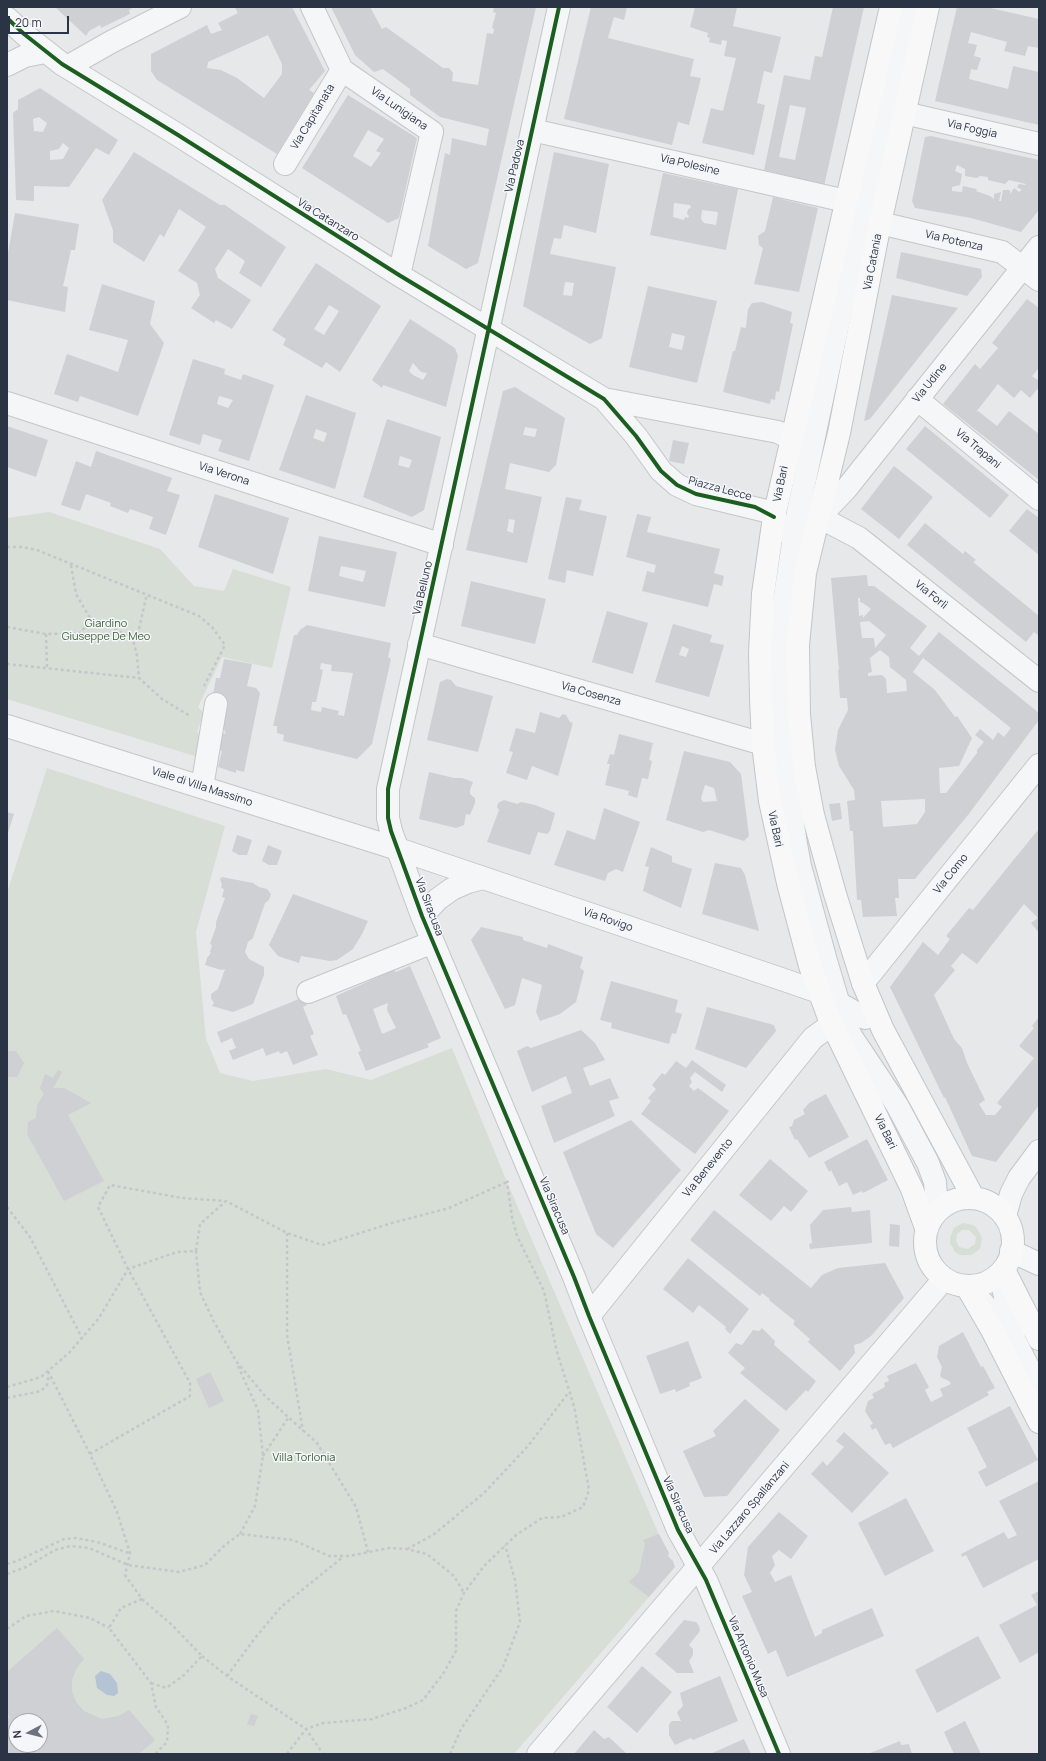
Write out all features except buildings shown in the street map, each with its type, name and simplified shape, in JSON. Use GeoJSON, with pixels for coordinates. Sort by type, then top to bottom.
{"type":"FeatureCollection","features":[{"type":"Feature","properties":{"kind":"main road"},"geometry":{"type":"LineString","coordinates":[[791,439],[891,7]]}},
{"type":"Feature","properties":{"kind":"main road","name":"Via Catania"},"geometry":{"type":"LineString","coordinates":[[819,517],[845,405],[880,223],[928,7]]}},
{"type":"Feature","properties":{"kind":"main road","name":"Via Bari"},"geometry":{"type":"LineString","coordinates":[[791,439],[774,516],[764,582],[761,621],[763,744],[768,789],[777,837],[794,911],[819,992],[838,1016],[928,1225]]}},
{"type":"Feature","properties":{"kind":"main road","name":"Via Bari"},"geometry":{"type":"LineString","coordinates":[[819,517],[807,566],[799,625],[797,663],[802,746],[806,779],[817,831],[863,983],[883,1030],[973,1197]]}},
{"type":"Feature","properties":{"kind":"main road"},"geometry":{"type":"LineString","coordinates":[[1008,1261],[997,1277],[986,1283],[967,1287],[953,1284],[944,1279],[928,1260],[924,1245],[928,1225],[937,1210],[949,1202],[964,1197],[973,1197],[992,1203],[1005,1216],[1011,1231],[1008,1261],[1039,1339]]}},
{"type":"Feature","properties":{"kind":"main road"},"geometry":{"type":"LineString","coordinates":[[967,1287],[992,1330],[1039,1422]]}},
{"type":"Feature","properties":{"kind":"street"},"geometry":{"type":"LineString","coordinates":[[67,67],[111,42],[180,7]]}},
{"type":"Feature","properties":{"kind":"street","name":"Via Lunigiana"},"geometry":{"type":"LineString","coordinates":[[312,7],[342,70],[432,132],[399,275]]}},
{"type":"Feature","properties":{"kind":"street","name":"Via Padova"},"geometry":{"type":"LineString","coordinates":[[489,330],[559,7]]}},
{"type":"Feature","properties":{"kind":"street","name":"Via Catania"},"geometry":{"type":"LineString","coordinates":[[806,469],[910,7]]}},
{"type":"Feature","properties":{"kind":"street","name":"Via Catanzaro"},"geometry":{"type":"LineString","coordinates":[[7,18],[45,52],[67,67],[178,135],[399,275],[604,400]]}},
{"type":"Feature","properties":{"kind":"street"},"geometry":{"type":"LineString","coordinates":[[7,65],[25,56],[45,52]]}},
{"type":"Feature","properties":{"kind":"street","name":"Via Capitanata"},"geometry":{"type":"LineString","coordinates":[[285,164],[342,70]]}},
{"type":"Feature","properties":{"kind":"street","name":"Via Foggia"},"geometry":{"type":"LineString","coordinates":[[904,114],[1039,144]]}},
{"type":"Feature","properties":{"kind":"street","name":"Via Polesine"},"geometry":{"type":"LineString","coordinates":[[532,130],[846,201]]}},
{"type":"Feature","properties":{"kind":"street","name":"Via Potenza"},"geometry":{"type":"LineString","coordinates":[[880,223],[1002,252],[1031,274]]}},
{"type":"Feature","properties":{"kind":"street","name":"Via Udine"},"geometry":{"type":"LineString","coordinates":[[819,517],[846,489],[917,399],[1031,274],[1039,247]]}},
{"type":"Feature","properties":{"kind":"street","name":"Via Belluno"},"geometry":{"type":"LineString","coordinates":[[398,849],[390,827],[387,798],[419,644],[489,330]]}},
{"type":"Feature","properties":{"kind":"street","name":"Via Trapani"},"geometry":{"type":"LineString","coordinates":[[917,399],[1039,499]]}},
{"type":"Feature","properties":{"kind":"street"},"geometry":{"type":"LineString","coordinates":[[604,400],[778,432],[791,439]]}},
{"type":"Feature","properties":{"kind":"street","name":"Piazza Lecce"},"geometry":{"type":"LineString","coordinates":[[604,400],[636,436],[661,471],[677,485],[696,494],[755,507],[774,516]]}},
{"type":"Feature","properties":{"kind":"street","name":"Via Verona"},"geometry":{"type":"LineString","coordinates":[[7,403],[442,544]]}},
{"type":"Feature","properties":{"kind":"street","name":"Via Bari"},"geometry":{"type":"LineString","coordinates":[[791,439],[798,447],[806,469],[819,517]]}},
{"type":"Feature","properties":{"kind":"street","name":"Via Bari"},"geometry":{"type":"LineString","coordinates":[[806,469],[788,566],[783,609],[780,700],[784,763],[800,866],[826,961],[838,1016]]}},
{"type":"Feature","properties":{"kind":"street"},"geometry":{"type":"LineString","coordinates":[[774,516],[781,526],[785,537],[788,566]]}},
{"type":"Feature","properties":{"kind":"street","name":"Via Forlì"},"geometry":{"type":"LineString","coordinates":[[819,517],[859,538],[1039,681]]}},
{"type":"Feature","properties":{"kind":"street","name":"Via Cosenza"},"geometry":{"type":"LineString","coordinates":[[419,644],[763,744]]}},
{"type":"Feature","properties":{"kind":"street"},"geometry":{"type":"LineString","coordinates":[[202,787],[210,696]]}},
{"type":"Feature","properties":{"kind":"street","name":"Viale di Villa Massimo"},"geometry":{"type":"LineString","coordinates":[[7,726],[398,849]]}},
{"type":"Feature","properties":{"kind":"street","name":"Via Como"},"geometry":{"type":"LineString","coordinates":[[863,983],[1039,765]]}},
{"type":"Feature","properties":{"kind":"street","name":"Via Rovigo"},"geometry":{"type":"LineString","coordinates":[[398,849],[819,992]]}},
{"type":"Feature","properties":{"kind":"street","name":"Via Siracusa"},"geometry":{"type":"LineString","coordinates":[[398,849],[422,916],[574,1277],[678,1530],[699,1567]]}},
{"type":"Feature","properties":{"kind":"street"},"geometry":{"type":"LineString","coordinates":[[422,916],[438,899],[452,889],[468,882],[483,878]]}},
{"type":"Feature","properties":{"kind":"street"},"geometry":{"type":"LineString","coordinates":[[308,992],[433,942]]}},
{"type":"Feature","properties":{"kind":"street","name":"Via Bari"},"geometry":{"type":"LineString","coordinates":[[826,961],[883,1030]]}},
{"type":"Feature","properties":{"kind":"street"},"geometry":{"type":"LineString","coordinates":[[838,1016],[865,1018],[883,1030]]}},
{"type":"Feature","properties":{"kind":"street","name":"Via Benevento"},"geometry":{"type":"LineString","coordinates":[[589,1316],[813,1038],[838,1016]]}},
{"type":"Feature","properties":{"kind":"street"},"geometry":{"type":"LineString","coordinates":[[1005,1216],[1011,1194],[1019,1178],[1039,1151]]}},
{"type":"Feature","properties":{"kind":"street"},"geometry":{"type":"LineString","coordinates":[[1016,1343],[1003,1288],[1008,1261],[1039,1264]]}},
{"type":"Feature","properties":{"kind":"street","name":"Via Lazzaro Spallanzani"},"geometry":{"type":"LineString","coordinates":[[538,1754],[944,1279]]}},
{"type":"Feature","properties":{"kind":"street"},"geometry":{"type":"LineString","coordinates":[[967,1287],[987,1307],[1016,1343],[1039,1388]]}},
{"type":"Feature","properties":{"kind":"street","name":"Via Antonio Musa"},"geometry":{"type":"LineString","coordinates":[[699,1567],[780,1754]]}},
{"type":"Feature","properties":{"kind":"path"},"geometry":{"type":"LineString","coordinates":[[7,547],[22,547],[37,550],[199,616],[212,627],[225,645],[210,696],[190,716]]}},
{"type":"Feature","properties":{"kind":"path"},"geometry":{"type":"LineString","coordinates":[[71,564],[76,594],[90,618],[102,622],[133,639],[138,656],[140,678]]}},
{"type":"Feature","properties":{"kind":"path"},"geometry":{"type":"LineString","coordinates":[[133,639],[138,633],[147,594]]}},
{"type":"Feature","properties":{"kind":"path"},"geometry":{"type":"LineString","coordinates":[[7,627],[46,634],[81,633],[90,618]]}},
{"type":"Feature","properties":{"kind":"path"},"geometry":{"type":"LineString","coordinates":[[46,634],[47,668]]}},
{"type":"Feature","properties":{"kind":"path"},"geometry":{"type":"LineString","coordinates":[[7,664],[140,678],[162,699],[190,716]]}},
{"type":"Feature","properties":{"kind":"path"},"geometry":{"type":"LineString","coordinates":[[190,716],[193,708]]}},
{"type":"Feature","properties":{"kind":"path"},"geometry":{"type":"LineString","coordinates":[[90,1454],[190,1396],[190,1384],[128,1268],[98,1207],[110,1185],[182,1198],[226,1200],[287,1233],[322,1245],[449,1208],[513,1179]]}},
{"type":"Feature","properties":{"kind":"path"},"geometry":{"type":"LineString","coordinates":[[287,1754],[306,1729],[323,1724],[372,1719],[406,1708],[423,1700],[443,1674],[456,1652],[456,1611],[464,1593],[484,1566],[505,1545],[542,1518],[561,1517],[583,1507],[590,1490],[574,1406],[557,1352],[544,1291],[517,1236],[507,1182]]}},
{"type":"Feature","properties":{"kind":"path"},"geometry":{"type":"LineString","coordinates":[[7,1574],[26,1567],[55,1550],[71,1546],[89,1548],[128,1565],[178,1572],[205,1565],[225,1545],[240,1534],[255,1506],[263,1456],[258,1410],[236,1361],[213,1320],[200,1292],[196,1251],[200,1224],[226,1200]]}},
{"type":"Feature","properties":{"kind":"path"},"geometry":{"type":"LineString","coordinates":[[7,1208],[30,1237],[82,1338]]}},
{"type":"Feature","properties":{"kind":"path"},"geometry":{"type":"LineString","coordinates":[[287,1233],[287,1335],[303,1431]]}},
{"type":"Feature","properties":{"kind":"path"},"geometry":{"type":"LineString","coordinates":[[7,1387],[41,1377],[49,1372],[69,1353],[99,1318],[128,1268],[177,1252],[196,1251]]}},
{"type":"Feature","properties":{"kind":"path"},"geometry":{"type":"LineString","coordinates":[[236,1361],[265,1396],[317,1443],[356,1507],[368,1552]]}},
{"type":"Feature","properties":{"kind":"path"},"geometry":{"type":"LineString","coordinates":[[49,1372],[117,1512],[130,1554],[125,1575],[142,1600],[172,1625],[202,1656],[227,1676],[306,1729],[323,1754]]}},
{"type":"Feature","properties":{"kind":"path"},"geometry":{"type":"LineString","coordinates":[[7,1398],[41,1391],[47,1385],[49,1372]]}},
{"type":"Feature","properties":{"kind":"path"},"geometry":{"type":"LineString","coordinates":[[407,1550],[433,1535],[484,1493],[528,1446],[569,1392]]}},
{"type":"Feature","properties":{"kind":"path"},"geometry":{"type":"LineString","coordinates":[[263,1456],[288,1418]]}},
{"type":"Feature","properties":{"kind":"path"},"geometry":{"type":"LineString","coordinates":[[240,1534],[294,1540],[329,1556],[344,1556],[389,1548],[427,1554],[454,1576],[464,1593]]}},
{"type":"Feature","properties":{"kind":"path"},"geometry":{"type":"LineString","coordinates":[[7,1564],[64,1539],[76,1538],[130,1554]]}},
{"type":"Feature","properties":{"kind":"path"},"geometry":{"type":"LineString","coordinates":[[450,1754],[460,1729],[503,1667],[520,1622],[515,1580],[505,1545]]}},
{"type":"Feature","properties":{"kind":"path"},"geometry":{"type":"LineString","coordinates":[[227,1676],[255,1638],[281,1607],[344,1556]]}},
{"type":"Feature","properties":{"kind":"path"},"geometry":{"type":"LineString","coordinates":[[109,1628],[122,1608],[142,1600]]}},
{"type":"Feature","properties":{"kind":"path"},"geometry":{"type":"LineString","coordinates":[[7,1629],[26,1616],[54,1611],[90,1618],[109,1628],[151,1683],[156,1707],[168,1725],[168,1742],[154,1754]]}},
{"type":"Feature","properties":{"kind":"path"},"geometry":{"type":"LineString","coordinates":[[151,1683],[166,1688],[183,1676],[202,1656]]}},
{"type":"Feature","properties":{"kind":"green space","name":"Giardino Giuseppe De Meo"},"geometry":{"type":"Polygon","coordinates":[[[49,512],[160,549],[194,586],[224,591],[233,569],[291,587],[272,668],[222,657],[198,707],[204,713],[197,731],[202,741],[198,757],[7,699],[7,518],[49,512]]]}},
{"type":"Feature","properties":{"kind":"green space","name":"Villa Torlonia"},"geometry":{"type":"Polygon","coordinates":[[[47,768],[225,826],[196,932],[206,1039],[220,1073],[253,1081],[326,1069],[371,1080],[452,1048],[507,1182],[668,1556],[674,1565],[649,1597],[514,1754],[7,1754],[7,893],[47,768]]]}},
{"type":"Feature","properties":{"kind":"green space"},"geometry":{"type":"Polygon","coordinates":[[[963,1223],[973,1225],[977,1228],[982,1238],[980,1249],[971,1255],[960,1255],[955,1252],[950,1243],[950,1238],[954,1228],[963,1223]],[[962,1230],[957,1234],[956,1241],[959,1247],[968,1249],[975,1244],[976,1237],[969,1230],[962,1230]]]}},
{"type":"Feature","properties":{"kind":"water"},"geometry":{"type":"Polygon","coordinates":[[[101,1671],[110,1674],[117,1683],[118,1693],[114,1696],[107,1695],[97,1688],[95,1676],[101,1671]]]}},
{"type":"Feature","properties":{"kind":"cycle path"},"geometry":{"type":"LineString","coordinates":[[559,7],[388,789],[388,818],[391,831],[422,916],[574,1277],[678,1530],[706,1580],[779,1754]]}},
{"type":"Feature","properties":{"kind":"cycle path"},"geometry":{"type":"LineString","coordinates":[[7,18],[24,34],[62,64],[178,135],[399,275],[604,399],[636,436],[661,471],[677,485],[696,494],[755,507],[774,517]]}}]}
